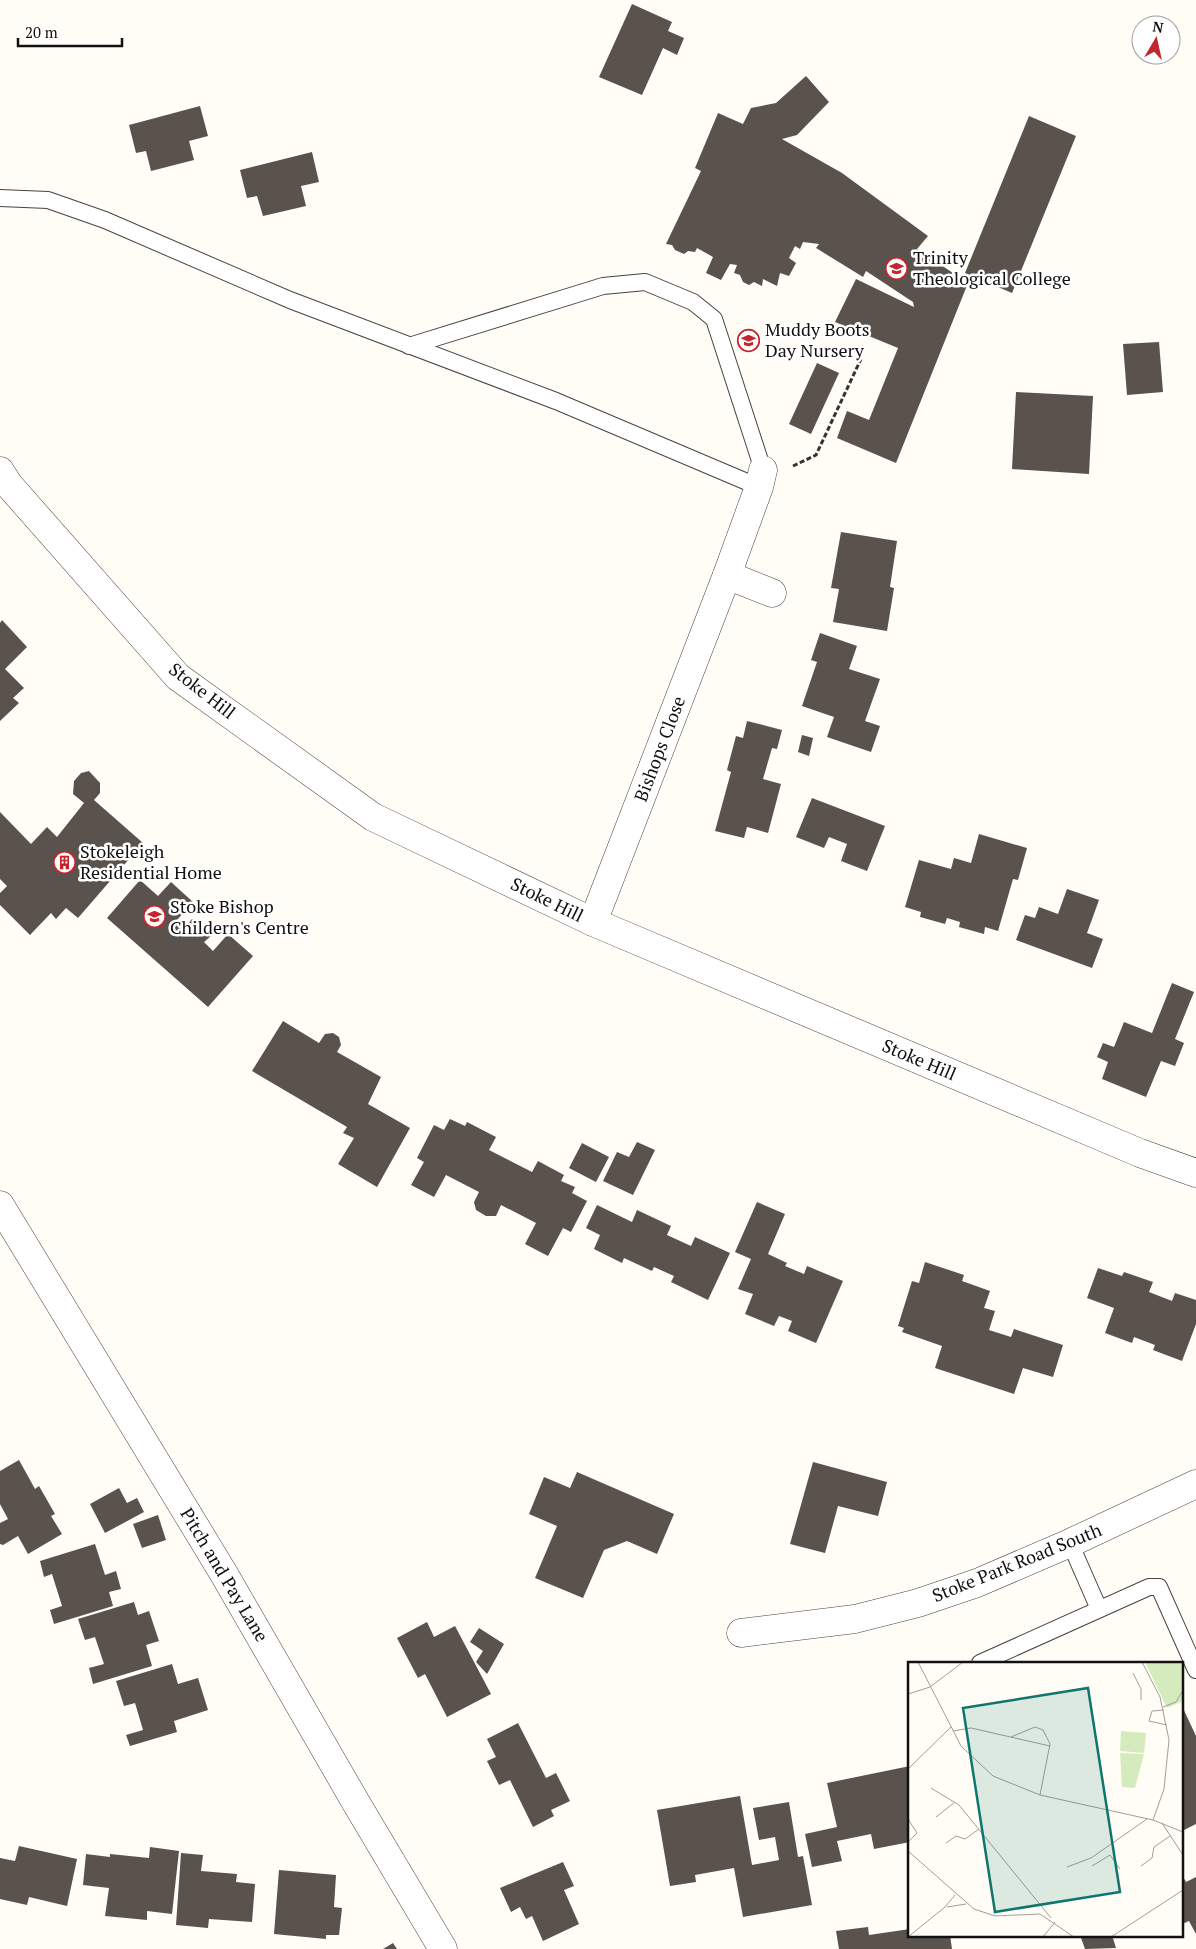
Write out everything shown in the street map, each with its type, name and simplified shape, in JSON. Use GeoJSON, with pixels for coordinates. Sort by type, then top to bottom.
{"type":"FeatureCollection","features":[{"type":"Feature","properties":{"kind":"street","name":"Stoke Hill"},"geometry":{"type":"LineString","coordinates":[[0,471],[9,485],[178,677],[373,816],[593,922],[1131,1149],[1196,1173]]}},
{"type":"Feature","properties":{"kind":"street","name":"Bishops Close"},"geometry":{"type":"LineString","coordinates":[[593,922],[727,575],[761,479]]}},
{"type":"Feature","properties":{"kind":"street"},"geometry":{"type":"LineString","coordinates":[[727,575],[772,593]]}},
{"type":"Feature","properties":{"kind":"street","name":"Pitch and Pay Lane"},"geometry":{"type":"LineString","coordinates":[[0,1205],[224,1574],[443,1949]]}},
{"type":"Feature","properties":{"kind":"street","name":"Stoke Park Road South"},"geometry":{"type":"LineString","coordinates":[[741,1633],[855,1619],[904,1607],[977,1583],[1070,1543],[1196,1484]]}},
{"type":"Feature","properties":{"kind":"lane"},"geometry":{"type":"LineString","coordinates":[[0,198],[48,200],[105,220],[290,300],[761,479]]}},
{"type":"Feature","properties":{"kind":"lane"},"geometry":{"type":"LineString","coordinates":[[409,346],[603,286],[645,282],[693,302],[714,319],[761,479]]}},
{"type":"Feature","properties":{"kind":"lane"},"geometry":{"type":"LineString","coordinates":[[1070,1543],[1099,1609]]}},
{"type":"Feature","properties":{"kind":"lane"},"geometry":{"type":"LineString","coordinates":[[982,1662],[1149,1587],[1159,1587],[1196,1670]]}},
{"type":"Feature","properties":{"kind":"path"},"geometry":{"type":"LineString","coordinates":[[761,479],[816,455],[861,359]]}},
{"type":"Feature","properties":{"kind":"building"},"geometry":{"type":"Polygon","coordinates":[[[632,4],[672,22],[668,31],[684,38],[677,55],[663,48],[642,95],[599,77],[632,4]]]}},
{"type":"Feature","properties":{"kind":"building","name":"Trinity Theological College"},"geometry":{"type":"Polygon","coordinates":[[[806,76],[829,102],[797,135],[782,139],[842,173],[928,236],[917,249],[968,283],[896,463],[837,438],[847,411],[869,420],[898,348],[835,322],[856,279],[914,307],[913,302],[866,271],[863,277],[816,248],[819,244],[803,242],[800,249],[795,246],[789,258],[796,263],[789,276],[780,273],[777,286],[763,279],[762,286],[754,282],[749,285],[743,282],[740,275],[734,273],[737,265],[730,264],[721,280],[706,273],[713,257],[697,248],[695,252],[688,251],[684,254],[675,250],[672,245],[666,244],[701,171],[695,168],[718,113],[743,124],[751,108],[776,103],[806,76]]]}},
{"type":"Feature","properties":{"kind":"building"},"geometry":{"type":"Polygon","coordinates":[[[200,106],[208,136],[189,141],[194,160],[151,171],[146,151],[136,153],[129,125],[200,106]]]}},
{"type":"Feature","properties":{"kind":"building"},"geometry":{"type":"Polygon","coordinates":[[[1029,116],[1076,136],[1012,293],[965,273],[1029,116]]]}},
{"type":"Feature","properties":{"kind":"building"},"geometry":{"type":"Polygon","coordinates":[[[312,152],[319,182],[301,186],[306,206],[263,216],[257,196],[247,198],[240,170],[312,152]]]}},
{"type":"Feature","properties":{"kind":"building"},"geometry":{"type":"Polygon","coordinates":[[[1159,342],[1163,392],[1127,395],[1123,344],[1159,342]]]}},
{"type":"Feature","properties":{"kind":"building"},"geometry":{"type":"Polygon","coordinates":[[[817,363],[839,373],[811,434],[789,424],[817,363]]]}},
{"type":"Feature","properties":{"kind":"building"},"geometry":{"type":"Polygon","coordinates":[[[1016,392],[1093,396],[1089,474],[1012,469],[1016,392]]]}},
{"type":"Feature","properties":{"kind":"building"},"geometry":{"type":"Polygon","coordinates":[[[841,532],[897,541],[890,587],[894,588],[887,631],[833,622],[839,589],[831,588],[841,532]]]}},
{"type":"Feature","properties":{"kind":"building"},"geometry":{"type":"Polygon","coordinates":[[[2,620],[27,647],[5,669],[24,688],[13,698],[19,703],[0,721],[0,623],[2,620]]]}},
{"type":"Feature","properties":{"kind":"building"},"geometry":{"type":"Polygon","coordinates":[[[820,633],[857,646],[849,669],[880,679],[865,721],[880,726],[871,752],[827,737],[834,717],[802,706],[817,662],[811,660],[820,633]]]}},
{"type":"Feature","properties":{"kind":"building"},"geometry":{"type":"Polygon","coordinates":[[[747,721],[782,730],[777,749],[772,748],[763,779],[781,784],[768,833],[747,827],[744,838],[715,831],[731,772],[727,770],[736,736],[743,738],[747,721]]]}},
{"type":"Feature","properties":{"kind":"building"},"geometry":{"type":"Polygon","coordinates":[[[802,735],[813,738],[809,756],[798,752],[802,735]]]}},
{"type":"Feature","properties":{"kind":"building","name":"Stokeleigh Residential Home"},"geometry":{"type":"Polygon","coordinates":[[[89,771],[100,783],[100,793],[94,800],[143,843],[78,918],[66,908],[56,919],[51,913],[30,935],[0,905],[0,893],[7,886],[0,879],[0,812],[31,844],[47,827],[57,837],[84,803],[73,794],[74,781],[81,773],[89,771]]]}},
{"type":"Feature","properties":{"kind":"building"},"geometry":{"type":"Polygon","coordinates":[[[812,798],[885,826],[867,871],[841,861],[847,844],[829,837],[824,848],[796,837],[812,798]]]}},
{"type":"Feature","properties":{"kind":"building"},"geometry":{"type":"Polygon","coordinates":[[[979,834],[1027,848],[1018,880],[1013,879],[998,931],[985,927],[984,934],[959,927],[960,922],[947,918],[945,924],[920,917],[921,912],[905,907],[919,860],[951,869],[954,858],[971,863],[979,834]]]}},
{"type":"Feature","properties":{"kind":"building"},"geometry":{"type":"Polygon","coordinates":[[[140,880],[158,896],[171,882],[193,902],[177,920],[185,928],[192,919],[211,936],[204,942],[213,951],[228,934],[253,956],[208,1007],[107,918],[140,880]]]}},
{"type":"Feature","properties":{"kind":"building"},"geometry":{"type":"Polygon","coordinates":[[[1067,889],[1099,900],[1087,933],[1103,939],[1092,968],[1016,940],[1025,915],[1035,918],[1039,907],[1058,914],[1067,889]]]}},
{"type":"Feature","properties":{"kind":"building"},"geometry":{"type":"Polygon","coordinates":[[[1172,983],[1194,992],[1175,1039],[1184,1043],[1175,1066],[1161,1061],[1146,1097],[1102,1079],[1108,1062],[1097,1057],[1103,1043],[1114,1047],[1124,1022],[1152,1033],[1172,983]]]}},
{"type":"Feature","properties":{"kind":"building"},"geometry":{"type":"Polygon","coordinates":[[[283,1021],[319,1043],[325,1034],[333,1033],[339,1037],[341,1045],[337,1052],[381,1077],[368,1104],[410,1128],[377,1187],[338,1164],[354,1138],[343,1133],[347,1127],[252,1071],[283,1021]]]}},
{"type":"Feature","properties":{"kind":"building"},"geometry":{"type":"Polygon","coordinates":[[[450,1119],[465,1126],[467,1122],[496,1137],[489,1150],[532,1172],[538,1161],[564,1175],[561,1181],[575,1187],[572,1193],[587,1201],[571,1232],[563,1228],[548,1256],[525,1244],[536,1223],[501,1205],[496,1216],[486,1216],[476,1210],[474,1202],[479,1192],[446,1175],[434,1197],[411,1185],[424,1162],[417,1158],[434,1125],[444,1130],[450,1119]]]}},
{"type":"Feature","properties":{"kind":"building"},"geometry":{"type":"Polygon","coordinates":[[[637,1142],[655,1150],[633,1195],[603,1181],[617,1152],[629,1157],[637,1142]]]}},
{"type":"Feature","properties":{"kind":"building"},"geometry":{"type":"Polygon","coordinates":[[[582,1143],[609,1157],[596,1182],[569,1168],[582,1143]]]}},
{"type":"Feature","properties":{"kind":"building"},"geometry":{"type":"Polygon","coordinates":[[[757,1202],[785,1214],[768,1254],[787,1263],[785,1266],[804,1274],[807,1266],[843,1281],[816,1343],[788,1331],[792,1321],[779,1316],[774,1326],[745,1314],[753,1294],[738,1289],[751,1259],[735,1252],[757,1202]]]}},
{"type":"Feature","properties":{"kind":"building"},"geometry":{"type":"Polygon","coordinates":[[[597,1205],[632,1222],[637,1210],[671,1226],[667,1235],[691,1246],[695,1237],[730,1253],[708,1300],[671,1282],[674,1276],[654,1267],[652,1271],[624,1258],[622,1263],[594,1249],[600,1235],[586,1228],[597,1205]]]}},
{"type":"Feature","properties":{"kind":"building"},"geometry":{"type":"Polygon","coordinates":[[[925,1262],[964,1275],[962,1281],[990,1291],[984,1308],[995,1311],[989,1330],[1011,1337],[1014,1329],[1063,1345],[1053,1377],[1023,1368],[1014,1394],[935,1368],[942,1346],[902,1332],[904,1328],[898,1326],[912,1281],[919,1283],[925,1262]]]}},
{"type":"Feature","properties":{"kind":"building"},"geometry":{"type":"Polygon","coordinates":[[[1098,1268],[1122,1276],[1124,1272],[1153,1282],[1149,1292],[1172,1301],[1175,1293],[1196,1300],[1196,1324],[1182,1361],[1153,1350],[1155,1345],[1134,1337],[1132,1343],[1105,1333],[1114,1308],[1087,1298],[1098,1268]]]}},
{"type":"Feature","properties":{"kind":"building"},"geometry":{"type":"Polygon","coordinates":[[[19,1460],[35,1489],[39,1486],[55,1514],[51,1516],[62,1534],[28,1554],[18,1536],[3,1545],[0,1544],[0,1523],[8,1519],[0,1504],[0,1471],[19,1460]]]}},
{"type":"Feature","properties":{"kind":"building"},"geometry":{"type":"Polygon","coordinates":[[[813,1462],[887,1482],[878,1516],[838,1506],[825,1553],[790,1544],[813,1462]]]}},
{"type":"Feature","properties":{"kind":"building"},"geometry":{"type":"Polygon","coordinates":[[[577,1472],[674,1514],[657,1554],[627,1541],[604,1550],[583,1598],[535,1578],[557,1526],[529,1514],[544,1477],[570,1488],[577,1472]]]}},
{"type":"Feature","properties":{"kind":"building"},"geometry":{"type":"Polygon","coordinates":[[[119,1488],[127,1503],[137,1498],[144,1512],[105,1533],[90,1504],[119,1488]]]}},
{"type":"Feature","properties":{"kind":"building"},"geometry":{"type":"Polygon","coordinates":[[[158,1515],[166,1540],[142,1548],[133,1524],[158,1515]]]}},
{"type":"Feature","properties":{"kind":"building"},"geometry":{"type":"Polygon","coordinates":[[[95,1544],[105,1575],[116,1571],[121,1589],[109,1592],[113,1606],[54,1624],[50,1610],[62,1606],[52,1574],[44,1577],[40,1561],[95,1544]]]}},
{"type":"Feature","properties":{"kind":"building"},"geometry":{"type":"Polygon","coordinates":[[[134,1602],[138,1615],[149,1611],[159,1641],[146,1645],[152,1666],[93,1684],[89,1668],[104,1664],[95,1637],[85,1640],[78,1619],[134,1602]]]}},
{"type":"Feature","properties":{"kind":"building"},"geometry":{"type":"Polygon","coordinates":[[[427,1622],[434,1637],[455,1626],[491,1694],[447,1717],[425,1674],[418,1678],[397,1638],[427,1622]]]}},
{"type":"Feature","properties":{"kind":"building"},"geometry":{"type":"Polygon","coordinates":[[[479,1628],[504,1644],[487,1674],[476,1662],[483,1651],[470,1642],[479,1628]]]}},
{"type":"Feature","properties":{"kind":"building"},"geometry":{"type":"Polygon","coordinates":[[[172,1664],[178,1684],[198,1678],[208,1710],[174,1721],[177,1732],[130,1746],[126,1735],[143,1730],[135,1703],[124,1706],[116,1681],[172,1664]]]}},
{"type":"Feature","properties":{"kind":"building"},"geometry":{"type":"Polygon","coordinates":[[[1184,1710],[1196,1736],[1196,1824],[1184,1830],[1184,1710]]]}},
{"type":"Feature","properties":{"kind":"building"},"geometry":{"type":"Polygon","coordinates":[[[518,1723],[546,1778],[556,1773],[570,1801],[551,1810],[554,1816],[533,1827],[510,1780],[499,1785],[487,1761],[496,1757],[487,1739],[518,1723]]]}},
{"type":"Feature","properties":{"kind":"building"},"geometry":{"type":"Polygon","coordinates":[[[908,1766],[908,1842],[874,1849],[871,1834],[837,1841],[842,1861],[812,1867],[805,1834],[837,1827],[827,1783],[908,1766]]]}},
{"type":"Feature","properties":{"kind":"building"},"geometry":{"type":"Polygon","coordinates":[[[740,1796],[752,1865],[779,1860],[775,1837],[759,1840],[753,1808],[789,1802],[798,1857],[803,1856],[812,1905],[743,1917],[734,1868],[695,1875],[696,1882],[670,1886],[657,1810],[740,1796]]]}},
{"type":"Feature","properties":{"kind":"building"},"geometry":{"type":"Polygon","coordinates":[[[19,1846],[77,1859],[67,1906],[29,1897],[27,1905],[0,1899],[0,1858],[15,1861],[19,1846]]]}},
{"type":"Feature","properties":{"kind":"building"},"geometry":{"type":"Polygon","coordinates":[[[150,1847],[179,1851],[172,1914],[147,1911],[147,1920],[105,1916],[109,1888],[83,1885],[86,1854],[110,1857],[110,1854],[149,1858],[150,1847]]]}},
{"type":"Feature","properties":{"kind":"building"},"geometry":{"type":"Polygon","coordinates":[[[181,1853],[203,1855],[201,1871],[237,1874],[236,1882],[255,1884],[252,1922],[209,1919],[208,1928],[176,1925],[181,1853]]]}},
{"type":"Feature","properties":{"kind":"building"},"geometry":{"type":"Polygon","coordinates":[[[563,1862],[574,1886],[564,1890],[579,1924],[543,1941],[532,1916],[526,1919],[520,1907],[511,1912],[500,1888],[563,1862]]]}},
{"type":"Feature","properties":{"kind":"building"},"geometry":{"type":"Polygon","coordinates":[[[279,1870],[336,1875],[334,1907],[342,1908],[339,1935],[326,1935],[326,1939],[274,1934],[279,1870]]]}},
{"type":"Feature","properties":{"kind":"building"},"geometry":{"type":"Polygon","coordinates":[[[1196,1877],[1196,1934],[1189,1921],[1184,1923],[1184,1878],[1186,1882],[1196,1877]]]}},
{"type":"Feature","properties":{"kind":"building"},"geometry":{"type":"Polygon","coordinates":[[[868,1927],[869,1935],[908,1929],[908,1936],[950,1936],[952,1949],[839,1949],[836,1931],[868,1927]]]}},
{"type":"Feature","properties":{"kind":"building"},"geometry":{"type":"Polygon","coordinates":[[[1080,1936],[1112,1936],[1116,1948],[1085,1949],[1080,1936]]]}},
{"type":"Feature","properties":{"kind":"building"},"geometry":{"type":"Polygon","coordinates":[[[393,1943],[397,1949],[383,1949],[393,1943]]]}},
{"type":"Feature","properties":{"kind":"place","name":"Trinity Theological College"},"geometry":{"type":"Point","coordinates":[897,268]}},
{"type":"Feature","properties":{"kind":"place","name":"Muddy Boots Day Nursery"},"geometry":{"type":"Point","coordinates":[749,340]}},
{"type":"Feature","properties":{"kind":"place","name":"Stokeleigh Residential Home"},"geometry":{"type":"Point","coordinates":[64,862]}},
{"type":"Feature","properties":{"kind":"place","name":"Stoke Bishop Childern's Centre"},"geometry":{"type":"Point","coordinates":[154,917]}}]}
